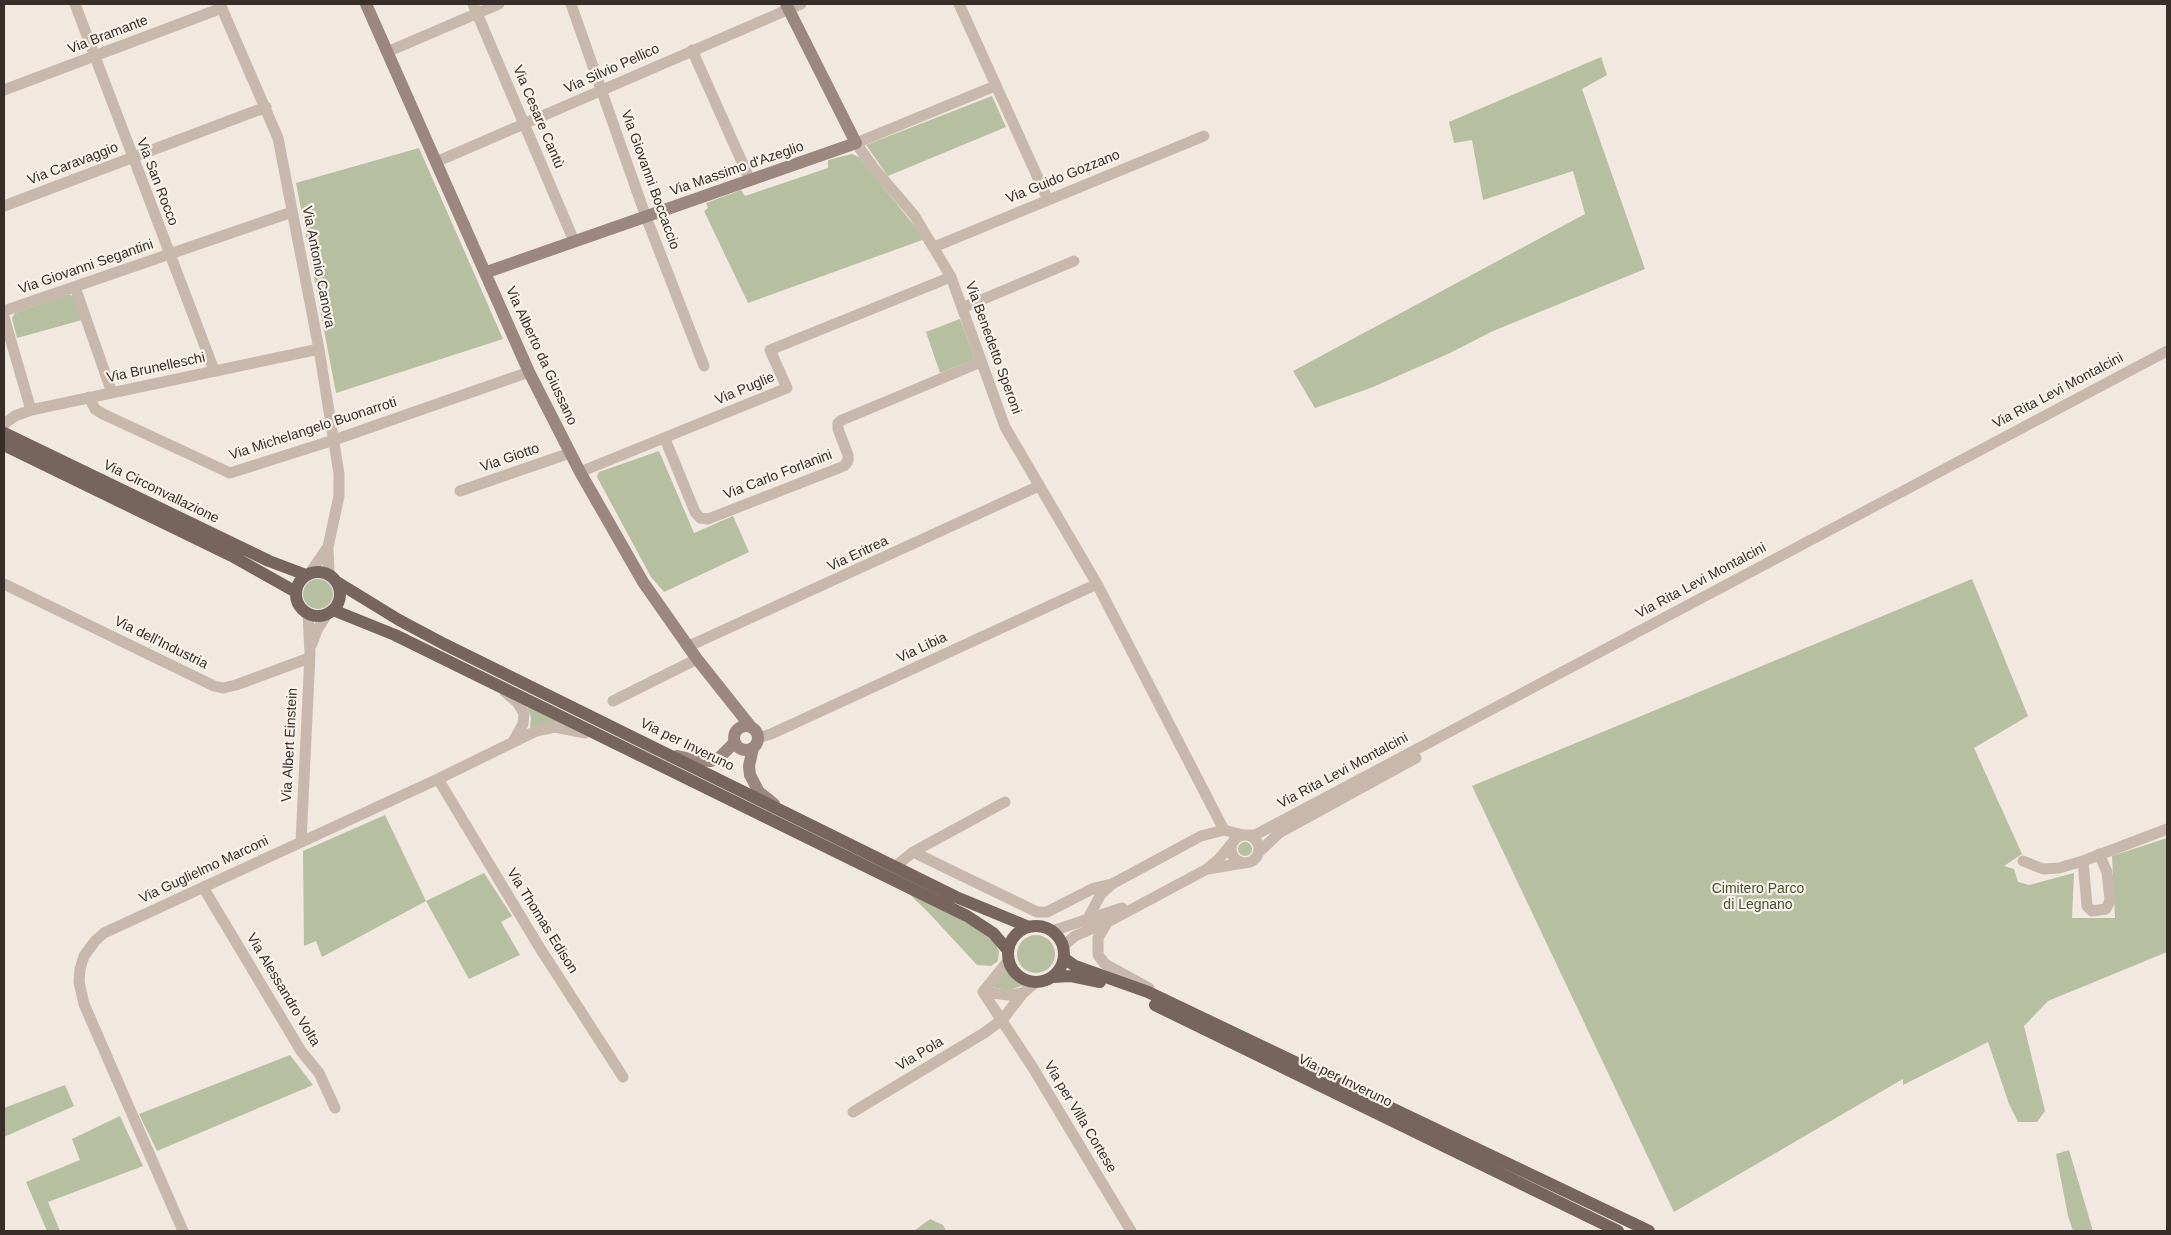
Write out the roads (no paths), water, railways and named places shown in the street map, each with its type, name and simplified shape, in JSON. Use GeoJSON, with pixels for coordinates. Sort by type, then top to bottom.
{"type":"FeatureCollection","features":[{"type":"Feature","properties":{"kind":"main road","name":"Via Circonvallazione"},"geometry":{"type":"LineString","coordinates":[[4,433],[269,561],[308,574]]}},
{"type":"Feature","properties":{"kind":"main road","name":"Via Circonvallazione"},"geometry":{"type":"LineString","coordinates":[[4,444],[232,556],[296,592]]}},
{"type":"Feature","properties":{"kind":"main road"},"geometry":{"type":"LineString","coordinates":[[330,612],[339,600],[333,578],[323,572],[308,574],[298,586],[296,592],[299,604],[308,613],[314,616],[330,612],[368,623],[967,916],[993,933],[1008,955],[1018,977],[1036,983],[1053,977],[1062,966],[1063,952],[1052,931],[1036,926],[1028,927],[1015,935],[1008,955]]}},
{"type":"Feature","properties":{"kind":"main road","name":"Via per Inveruno"},"geometry":{"type":"LineString","coordinates":[[333,578],[421,632],[956,896],[1028,927]]}},
{"type":"Feature","properties":{"kind":"main road","name":"Via per Inveruno"},"geometry":{"type":"LineString","coordinates":[[1063,952],[1075,966],[1122,982],[1173,1004],[1649,1231]]}},
{"type":"Feature","properties":{"kind":"main road","name":"Via per Inveruno"},"geometry":{"type":"LineString","coordinates":[[1053,977],[1088,978],[1136,996],[1618,1231]]}},
{"type":"Feature","properties":{"kind":"street","name":"Via San Rocco"},"geometry":{"type":"LineString","coordinates":[[75,4],[214,370]]}},
{"type":"Feature","properties":{"kind":"street","name":"Via Alberto da Giussano"},"geometry":{"type":"LineString","coordinates":[[366,4],[487,272],[529,372],[580,472],[643,582],[754,737]]}},
{"type":"Feature","properties":{"kind":"street"},"geometry":{"type":"LineString","coordinates":[[387,52],[475,8],[499,4]]}},
{"type":"Feature","properties":{"kind":"street","name":"Via Giovanni Boccaccio"},"geometry":{"type":"LineString","coordinates":[[570,4],[646,217],[704,366]]}},
{"type":"Feature","properties":{"kind":"street"},"geometry":{"type":"LineString","coordinates":[[959,4],[1048,200]]}},
{"type":"Feature","properties":{"kind":"street","name":"Via Silvio Pellico"},"geometry":{"type":"LineString","coordinates":[[436,162],[792,5]]}},
{"type":"Feature","properties":{"kind":"street","name":"Via Benedetto Speroni"},"geometry":{"type":"LineString","coordinates":[[792,5],[856,143],[873,167],[914,215],[951,277],[1005,427],[1097,584],[1224,830]]}},
{"type":"Feature","properties":{"kind":"street","name":"Via Bramante"},"geometry":{"type":"LineString","coordinates":[[4,90],[221,6]]}},
{"type":"Feature","properties":{"kind":"street","name":"Via Antonio Canova"},"geometry":{"type":"LineString","coordinates":[[221,6],[278,138],[318,349],[339,474],[339,496],[328,546],[333,578]]}},
{"type":"Feature","properties":{"kind":"street","name":"Via Cesare Cantù"},"geometry":{"type":"LineString","coordinates":[[475,8],[574,242]]}},
{"type":"Feature","properties":{"kind":"street"},"geometry":{"type":"LineString","coordinates":[[692,50],[750,180]]}},
{"type":"Feature","properties":{"kind":"street","name":"Via Massimo d'Azeglio"},"geometry":{"type":"LineString","coordinates":[[487,272],[856,143],[995,86]]}},
{"type":"Feature","properties":{"kind":"street","name":"Via Caravaggio"},"geometry":{"type":"LineString","coordinates":[[4,206],[266,107]]}},
{"type":"Feature","properties":{"kind":"street","name":"Via Guido Gozzano"},"geometry":{"type":"LineString","coordinates":[[934,247],[1204,136]]}},
{"type":"Feature","properties":{"kind":"street","name":"Via Giovanni Segantini"},"geometry":{"type":"LineString","coordinates":[[4,311],[292,212]]}},
{"type":"Feature","properties":{"kind":"street"},"geometry":{"type":"LineString","coordinates":[[962,308],[1074,261]]}},
{"type":"Feature","properties":{"kind":"street","name":"Via Puglie"},"geometry":{"type":"LineString","coordinates":[[580,472],[787,388],[770,350],[951,277]]}},
{"type":"Feature","properties":{"kind":"street"},"geometry":{"type":"LineString","coordinates":[[75,287],[112,393]]}},
{"type":"Feature","properties":{"kind":"street"},"geometry":{"type":"LineString","coordinates":[[4,317],[31,410]]}},
{"type":"Feature","properties":{"kind":"street","name":"Via Brunelleschi"},"geometry":{"type":"LineString","coordinates":[[4,424],[14,416],[31,410],[318,349]]}},
{"type":"Feature","properties":{"kind":"street","name":"Via Rita Levi Montalcini"},"geometry":{"type":"LineString","coordinates":[[1245,835],[1255,835],[2167,351]]}},
{"type":"Feature","properties":{"kind":"street","name":"Via Rita Levi Montalcini"},"geometry":{"type":"LineString","coordinates":[[1259,852],[1279,833],[1432,749],[2167,359]]}},
{"type":"Feature","properties":{"kind":"street","name":"Via Carlo Forlanini"},"geometry":{"type":"LineString","coordinates":[[665,438],[695,512],[700,518],[708,519],[844,466],[848,461],[848,455],[838,429],[838,423],[981,362]]}},
{"type":"Feature","properties":{"kind":"street","name":"Via Michelangelo Buonarroti"},"geometry":{"type":"LineString","coordinates":[[89,397],[95,409],[103,414],[230,473],[334,440],[529,372]]}},
{"type":"Feature","properties":{"kind":"street","name":"Via Giotto"},"geometry":{"type":"LineString","coordinates":[[460,491],[570,453]]}},
{"type":"Feature","properties":{"kind":"street","name":"Via Eritrea"},"geometry":{"type":"LineString","coordinates":[[688,646],[1039,486]]}},
{"type":"Feature","properties":{"kind":"street","name":"Via Antonio Canova"},"geometry":{"type":"LineString","coordinates":[[308,574],[328,546]]}},
{"type":"Feature","properties":{"kind":"street","name":"Via dell'Industria"},"geometry":{"type":"LineString","coordinates":[[4,584],[214,686],[223,688],[236,685],[310,654]]}},
{"type":"Feature","properties":{"kind":"street","name":"Via Libia"},"geometry":{"type":"LineString","coordinates":[[754,737],[770,734],[1097,584]]}},
{"type":"Feature","properties":{"kind":"street","name":"Via Albert Einstein"},"geometry":{"type":"LineString","coordinates":[[310,654],[317,630],[330,612]]}},
{"type":"Feature","properties":{"kind":"street","name":"Via Albert Einstein"},"geometry":{"type":"LineString","coordinates":[[301,842],[310,654],[308,613]]}},
{"type":"Feature","properties":{"kind":"street"},"geometry":{"type":"LineString","coordinates":[[613,701],[697,659]]}},
{"type":"Feature","properties":{"kind":"street"},"geometry":{"type":"LineString","coordinates":[[497,685],[516,702],[524,713],[523,724],[513,742]]}},
{"type":"Feature","properties":{"kind":"street","name":"Via Alberto da Giussano"},"geometry":{"type":"LineString","coordinates":[[729,700],[735,736]]}},
{"type":"Feature","properties":{"kind":"street"},"geometry":{"type":"LineString","coordinates":[[668,753],[695,760],[711,761],[720,757],[743,726],[754,737]]}},
{"type":"Feature","properties":{"kind":"street","name":"Via Guglielmo Marconi"},"geometry":{"type":"LineString","coordinates":[[182,1231],[84,1004],[79,982],[84,956],[104,933],[438,779],[536,731],[555,727],[574,729],[618,745]]}},
{"type":"Feature","properties":{"kind":"street"},"geometry":{"type":"LineString","coordinates":[[735,736],[742,750],[754,737]]}},
{"type":"Feature","properties":{"kind":"street"},"geometry":{"type":"LineString","coordinates":[[754,737],[749,766],[750,775],[759,792],[778,807]]}},
{"type":"Feature","properties":{"kind":"street","name":"Via Thomas Edison"},"geometry":{"type":"LineString","coordinates":[[438,779],[538,944],[623,1077]]}},
{"type":"Feature","properties":{"kind":"street"},"geometry":{"type":"LineString","coordinates":[[896,866],[913,852],[1005,802]]}},
{"type":"Feature","properties":{"kind":"street"},"geometry":{"type":"LineString","coordinates":[[2023,861],[2043,869],[2059,868],[2083,861],[2167,829]]}},
{"type":"Feature","properties":{"kind":"street"},"geometry":{"type":"LineString","coordinates":[[913,852],[1037,912],[1047,912],[1094,888],[1112,884],[1201,836],[1224,830],[1255,839],[1259,852],[1251,862],[1207,869]]}},
{"type":"Feature","properties":{"kind":"street"},"geometry":{"type":"LineString","coordinates":[[1063,952],[1075,936],[1108,922],[1207,869],[1219,859],[1233,842],[1245,835]]}},
{"type":"Feature","properties":{"kind":"street"},"geometry":{"type":"LineString","coordinates":[[1233,842],[1232,855],[1243,863]]}},
{"type":"Feature","properties":{"kind":"street"},"geometry":{"type":"LineString","coordinates":[[2083,861],[2087,906],[2092,911],[2106,909],[2110,900],[2107,872],[2100,854]]}},
{"type":"Feature","properties":{"kind":"street"},"geometry":{"type":"LineString","coordinates":[[1089,916],[1102,894],[1112,884]]}},
{"type":"Feature","properties":{"kind":"street","name":"Via Alessandro Volta"},"geometry":{"type":"LineString","coordinates":[[203,887],[301,1051],[319,1073],[336,1108]]}},
{"type":"Feature","properties":{"kind":"street"},"geometry":{"type":"LineString","coordinates":[[1073,898],[1084,900],[1089,916]]}},
{"type":"Feature","properties":{"kind":"street"},"geometry":{"type":"LineString","coordinates":[[1052,931],[1089,916],[1147,900]]}},
{"type":"Feature","properties":{"kind":"street","name":"Via per Inveruno"},"geometry":{"type":"LineString","coordinates":[[1108,922],[1101,931],[1097,946],[1098,955],[1105,964],[1158,993],[1173,1004]]}},
{"type":"Feature","properties":{"kind":"street"},"geometry":{"type":"LineString","coordinates":[[1008,955],[983,992],[1008,995],[1023,993]]}},
{"type":"Feature","properties":{"kind":"street"},"geometry":{"type":"LineString","coordinates":[[1002,1020],[1023,993],[1036,983]]}},
{"type":"Feature","properties":{"kind":"street","name":"Via per Villa Cortese"},"geometry":{"type":"LineString","coordinates":[[983,992],[1002,1020],[1130,1231]]}},
{"type":"Feature","properties":{"kind":"street","name":"Via Pola"},"geometry":{"type":"LineString","coordinates":[[853,1112],[984,1033],[1002,1020]]}},
{"type":"Feature","properties":{"kind":"street"},"geometry":{"type":"LineString","coordinates":[[1496,1172],[1513,1184],[1607,1231]]}},
{"type":"Feature","properties":{"kind":"park label","name":"Cimitero Parco di Legnano"},"geometry":{"type":"Point","coordinates":[1758,898]}}]}
